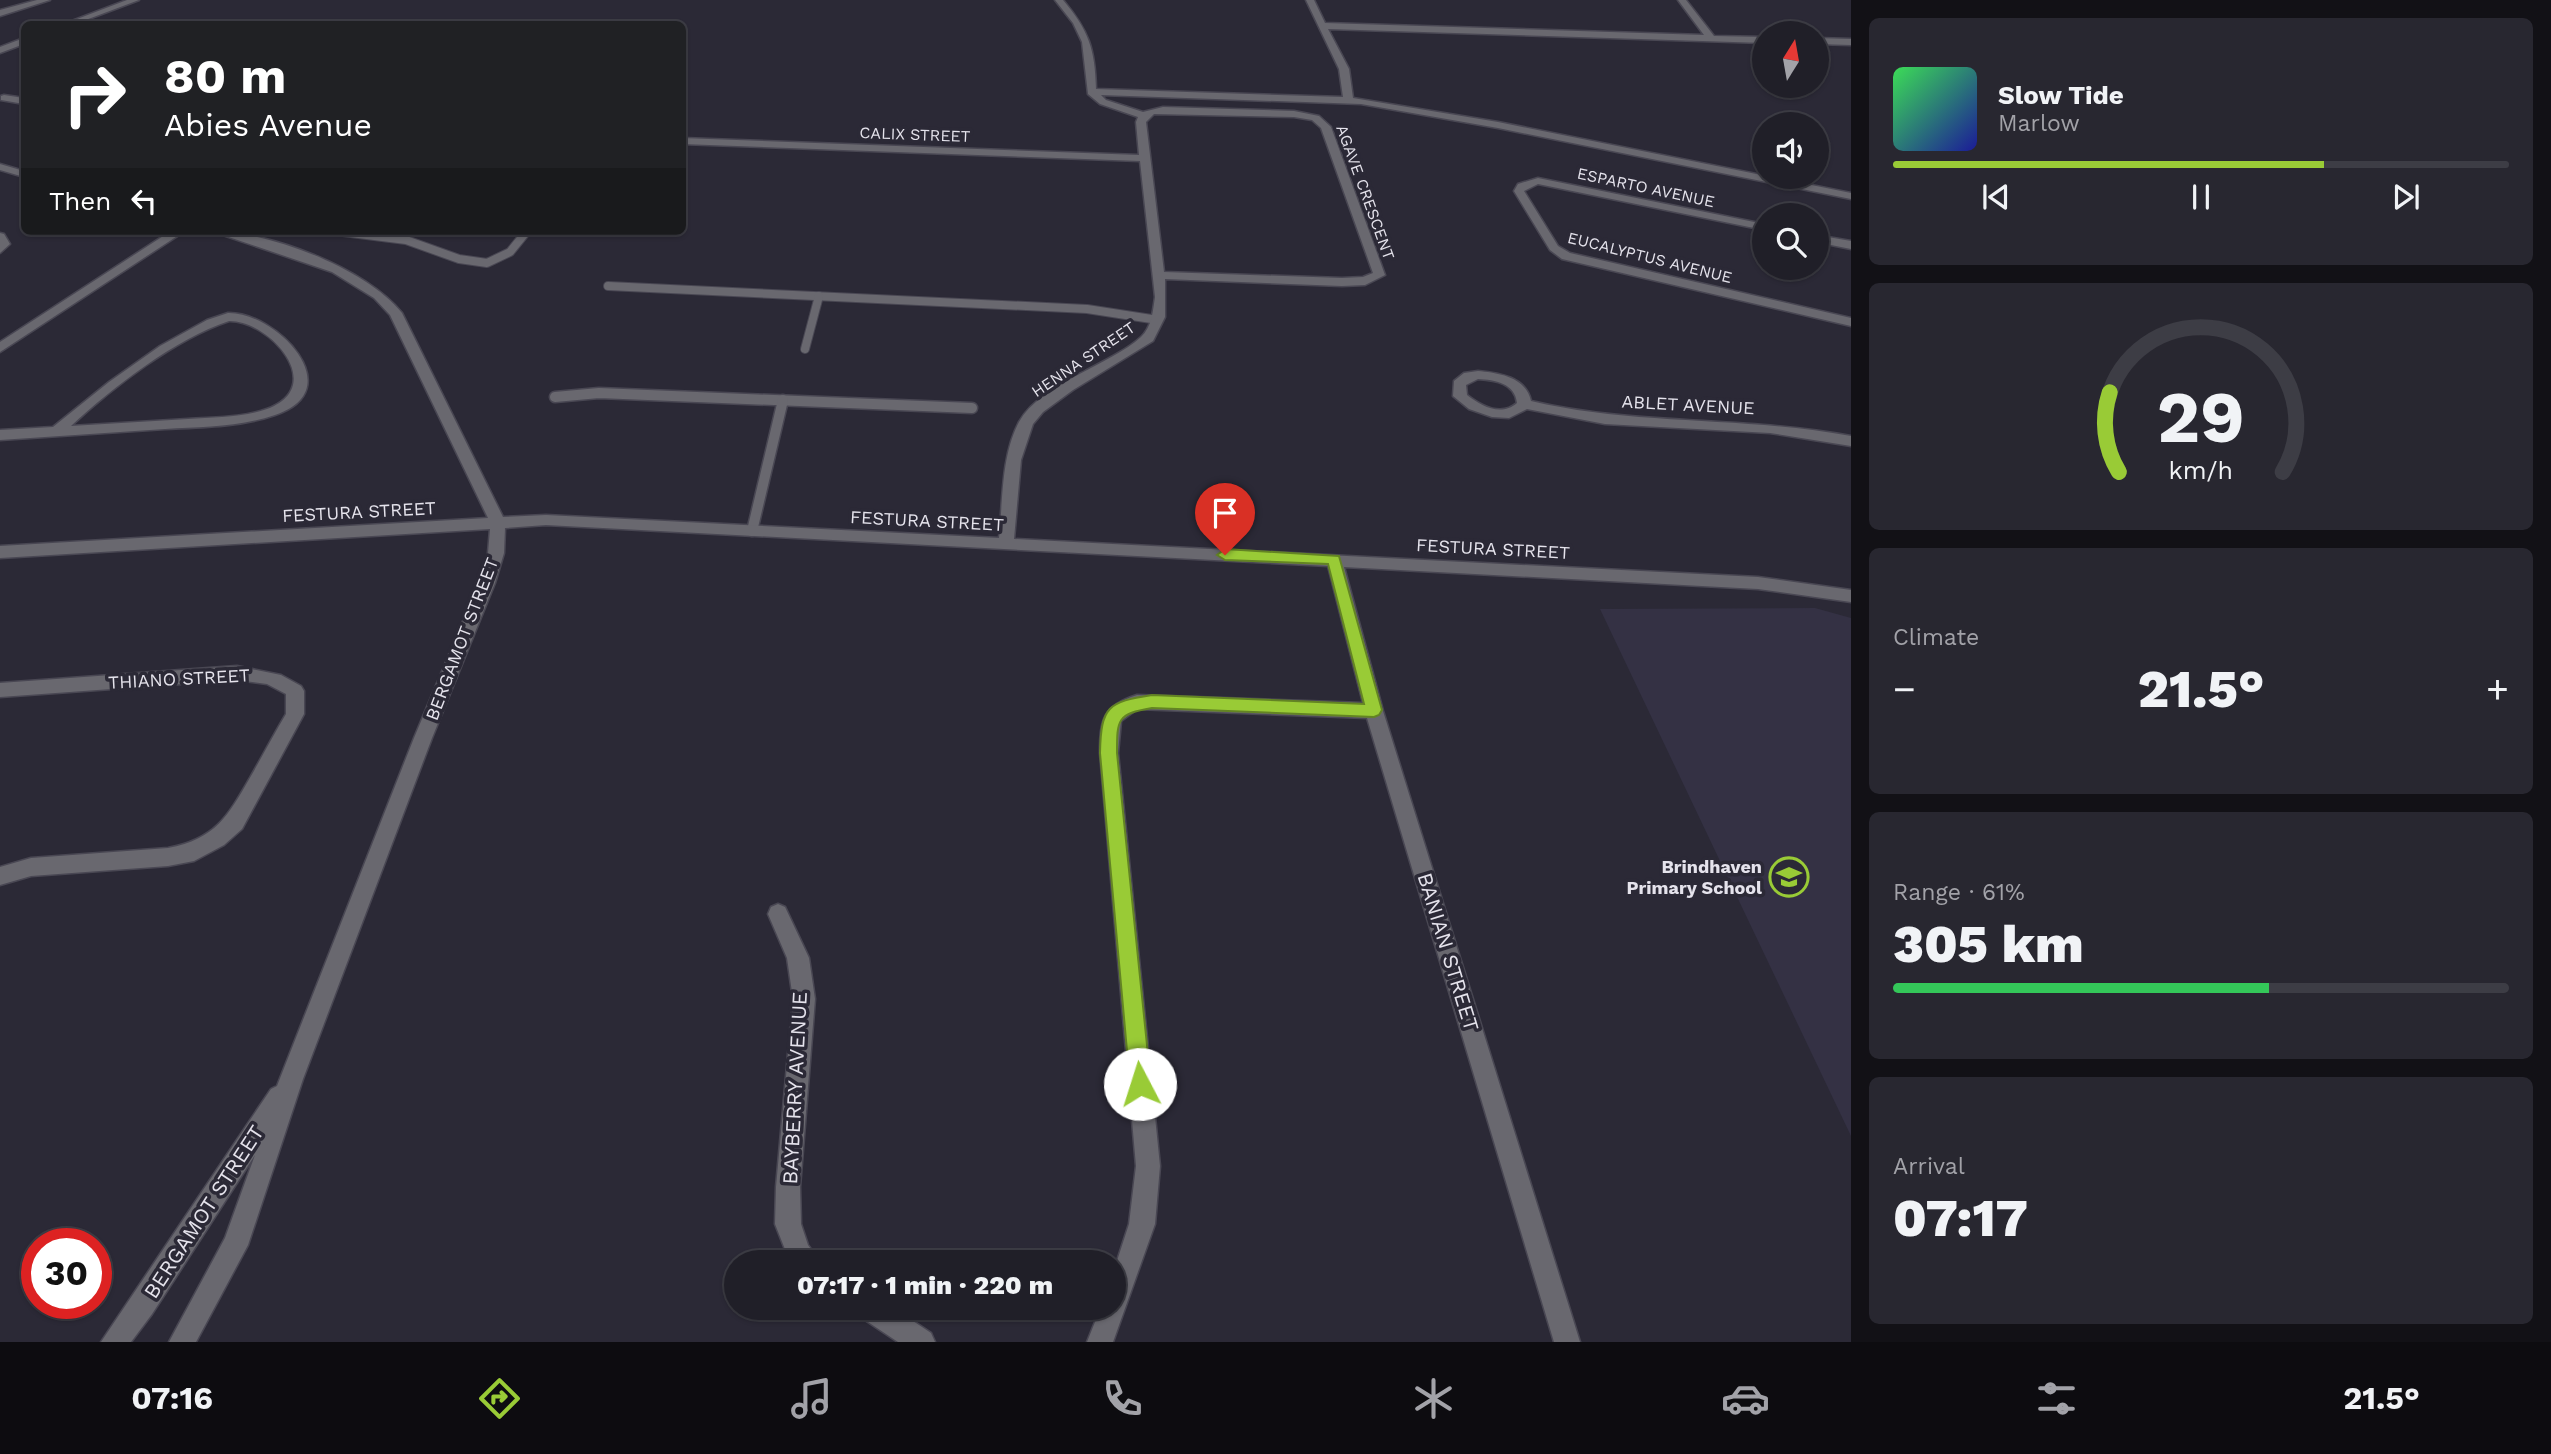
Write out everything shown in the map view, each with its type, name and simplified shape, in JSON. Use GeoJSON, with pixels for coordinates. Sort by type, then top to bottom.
{"type":"FeatureCollection","features":[{"type":"Feature","properties":{"kind":"street"},"geometry":{"type":"LineString","coordinates":[[0,13],[47,0]]}},
{"type":"Feature","properties":{"kind":"street"},"geometry":{"type":"LineString","coordinates":[[76,21],[135,0]]}},
{"type":"Feature","properties":{"kind":"street"},"geometry":{"type":"LineString","coordinates":[[1059,0],[1082,29],[1091,50],[1091,92]]}},
{"type":"Feature","properties":{"kind":"street"},"geometry":{"type":"LineString","coordinates":[[1310,0],[1344,69],[1348,100]]}},
{"type":"Feature","properties":{"kind":"street"},"geometry":{"type":"LineString","coordinates":[[1682,0],[1711,38]]}},
{"type":"Feature","properties":{"kind":"street"},"geometry":{"type":"LineString","coordinates":[[1322,26],[1752,40]]}},
{"type":"Feature","properties":{"kind":"street"},"geometry":{"type":"LineString","coordinates":[[1829,41],[1851,42]]}},
{"type":"Feature","properties":{"kind":"street"},"geometry":{"type":"LineString","coordinates":[[0,50],[21,42]]}},
{"type":"Feature","properties":{"kind":"street"},"geometry":{"type":"LineString","coordinates":[[1091,92],[1348,100],[1498,125],[1851,196]]}},
{"type":"Feature","properties":{"kind":"street"},"geometry":{"type":"LineString","coordinates":[[1091,92],[1103,102],[1144,116]]}},
{"type":"Feature","properties":{"kind":"street"},"geometry":{"type":"LineString","coordinates":[[4,98],[21,101]]}},
{"type":"Feature","properties":{"kind":"street","name":"AGAVE CRESCENT"},"geometry":{"type":"LineString","coordinates":[[1144,116],[1163,110],[1294,114],[1321,122],[1326,127],[1379,275],[1365,281],[1342,282],[1158,275]]}},
{"type":"Feature","properties":{"kind":"street","name":"HENNA STREET"},"geometry":{"type":"LineString","coordinates":[[1006,545],[1014,460],[1026,423],[1038,409],[1068,387],[1148,338],[1157,320],[1161,297],[1142,122],[1144,116]]}},
{"type":"Feature","properties":{"kind":"street","name":"CALIX STREET"},"geometry":{"type":"LineString","coordinates":[[686,141],[1147,158]]}},
{"type":"Feature","properties":{"kind":"street"},"geometry":{"type":"LineString","coordinates":[[0,167],[21,173]]}},
{"type":"Feature","properties":{"kind":"street","name":"ESPARTO AVENUE"},"geometry":{"type":"LineString","coordinates":[[1522,186],[1538,181],[1752,225]]}},
{"type":"Feature","properties":{"kind":"street","name":"EUCALYPTUS AVENUE"},"geometry":{"type":"LineString","coordinates":[[1522,186],[1519,191],[1554,248],[1566,256],[1851,322]]}},
{"type":"Feature","properties":{"kind":"street"},"geometry":{"type":"LineString","coordinates":[[0,348],[173,235]]}},
{"type":"Feature","properties":{"kind":"street","name":"BERGAMOT STREET"},"geometry":{"type":"LineString","coordinates":[[182,1342],[235,1245],[265,1162],[290,1079],[423,738],[487,583],[496,553],[498,523],[396,313],[380,294],[321,262],[230,235]]}},
{"type":"Feature","properties":{"kind":"street"},"geometry":{"type":"LineString","coordinates":[[0,236],[4,244],[0,249]]}},
{"type":"Feature","properties":{"kind":"street"},"geometry":{"type":"LineString","coordinates":[[1829,241],[1851,245]]}},
{"type":"Feature","properties":{"kind":"street"},"geometry":{"type":"LineString","coordinates":[[0,435],[56,432],[255,418],[279,411],[293,402],[301,392],[305,379],[289,350],[270,333],[241,318],[218,319],[188,334],[114,384],[56,432]]}},
{"type":"Feature","properties":{"kind":"street","name":"ABLET AVENUE"},"geometry":{"type":"LineString","coordinates":[[1524,404],[1584,418],[1791,430],[1851,441]]}},
{"type":"Feature","properties":{"kind":"street","name":"FESTURA STREET"},"geometry":{"type":"LineString","coordinates":[[0,552],[546,520],[1758,583],[1851,596]]}},
{"type":"Feature","properties":{"kind":"street","name":"BANIAN STREET"},"geometry":{"type":"LineString","coordinates":[[1334,559],[1374,710],[1567,1342]]}},
{"type":"Feature","properties":{"kind":"street","name":"THIANO STREET"},"geometry":{"type":"LineString","coordinates":[[0,690],[237,673],[281,680],[295,691],[295,714],[235,823],[217,839],[194,852],[168,857],[31,867],[0,876]]}},
{"type":"Feature","properties":{"kind":"street"},"geometry":{"type":"LineString","coordinates":[[1126,1271],[1142,1224],[1148,1166],[1109,753],[1109,728],[1112,720],[1123,706],[1145,702],[1374,710]]}},
{"type":"Feature","properties":{"kind":"street","name":"BAYBERRY AVENUE"},"geometry":{"type":"LineString","coordinates":[[778,914],[798,958],[804,999],[788,1187],[788,1224],[798,1250]]}},
{"type":"Feature","properties":{"kind":"street","name":"BERGAMOT STREET"},"geometry":{"type":"LineString","coordinates":[[114,1342],[143,1305],[290,1079]]}},
{"type":"Feature","properties":{"kind":"street"},"geometry":{"type":"LineString","coordinates":[[888,1320],[922,1342]]}},
{"type":"Feature","properties":{"kind":"street"},"geometry":{"type":"LineString","coordinates":[[1100,1342],[1109,1320]]}},
{"type":"Feature","properties":{"kind":"lane"},"geometry":{"type":"LineString","coordinates":[[366,235],[405,240],[458,260],[475,262],[501,258],[523,235]]}},
{"type":"Feature","properties":{"kind":"lane"},"geometry":{"type":"LineString","coordinates":[[608,286],[1087,309],[1157,320]]}},
{"type":"Feature","properties":{"kind":"lane"},"geometry":{"type":"LineString","coordinates":[[805,349],[819,296]]}},
{"type":"Feature","properties":{"kind":"lane"},"geometry":{"type":"LineString","coordinates":[[555,397],[599,393],[972,408]]}},
{"type":"Feature","properties":{"kind":"lane"},"geometry":{"type":"LineString","coordinates":[[752,531],[783,400]]}},
{"type":"Feature","properties":{"kind":"shaded area","name":"Brindhaven Primary School"},"geometry":{"type":"Polygon","coordinates":[[[1815,608],[1851,618],[1851,1136],[1600,609],[1815,608]]]}},
{"type":"Feature","properties":{"kind":"place","name":"Brindhaven Primary School"},"geometry":{"type":"Point","coordinates":[1789,877]}},
{"type":"Feature","properties":{"kind":"route"},"geometry":{"type":"LineString","coordinates":[[1140,1084],[1109,753],[1109,728],[1116,712],[1123,706],[1137,702],[1374,710],[1334,559],[1225,555]]}}]}
